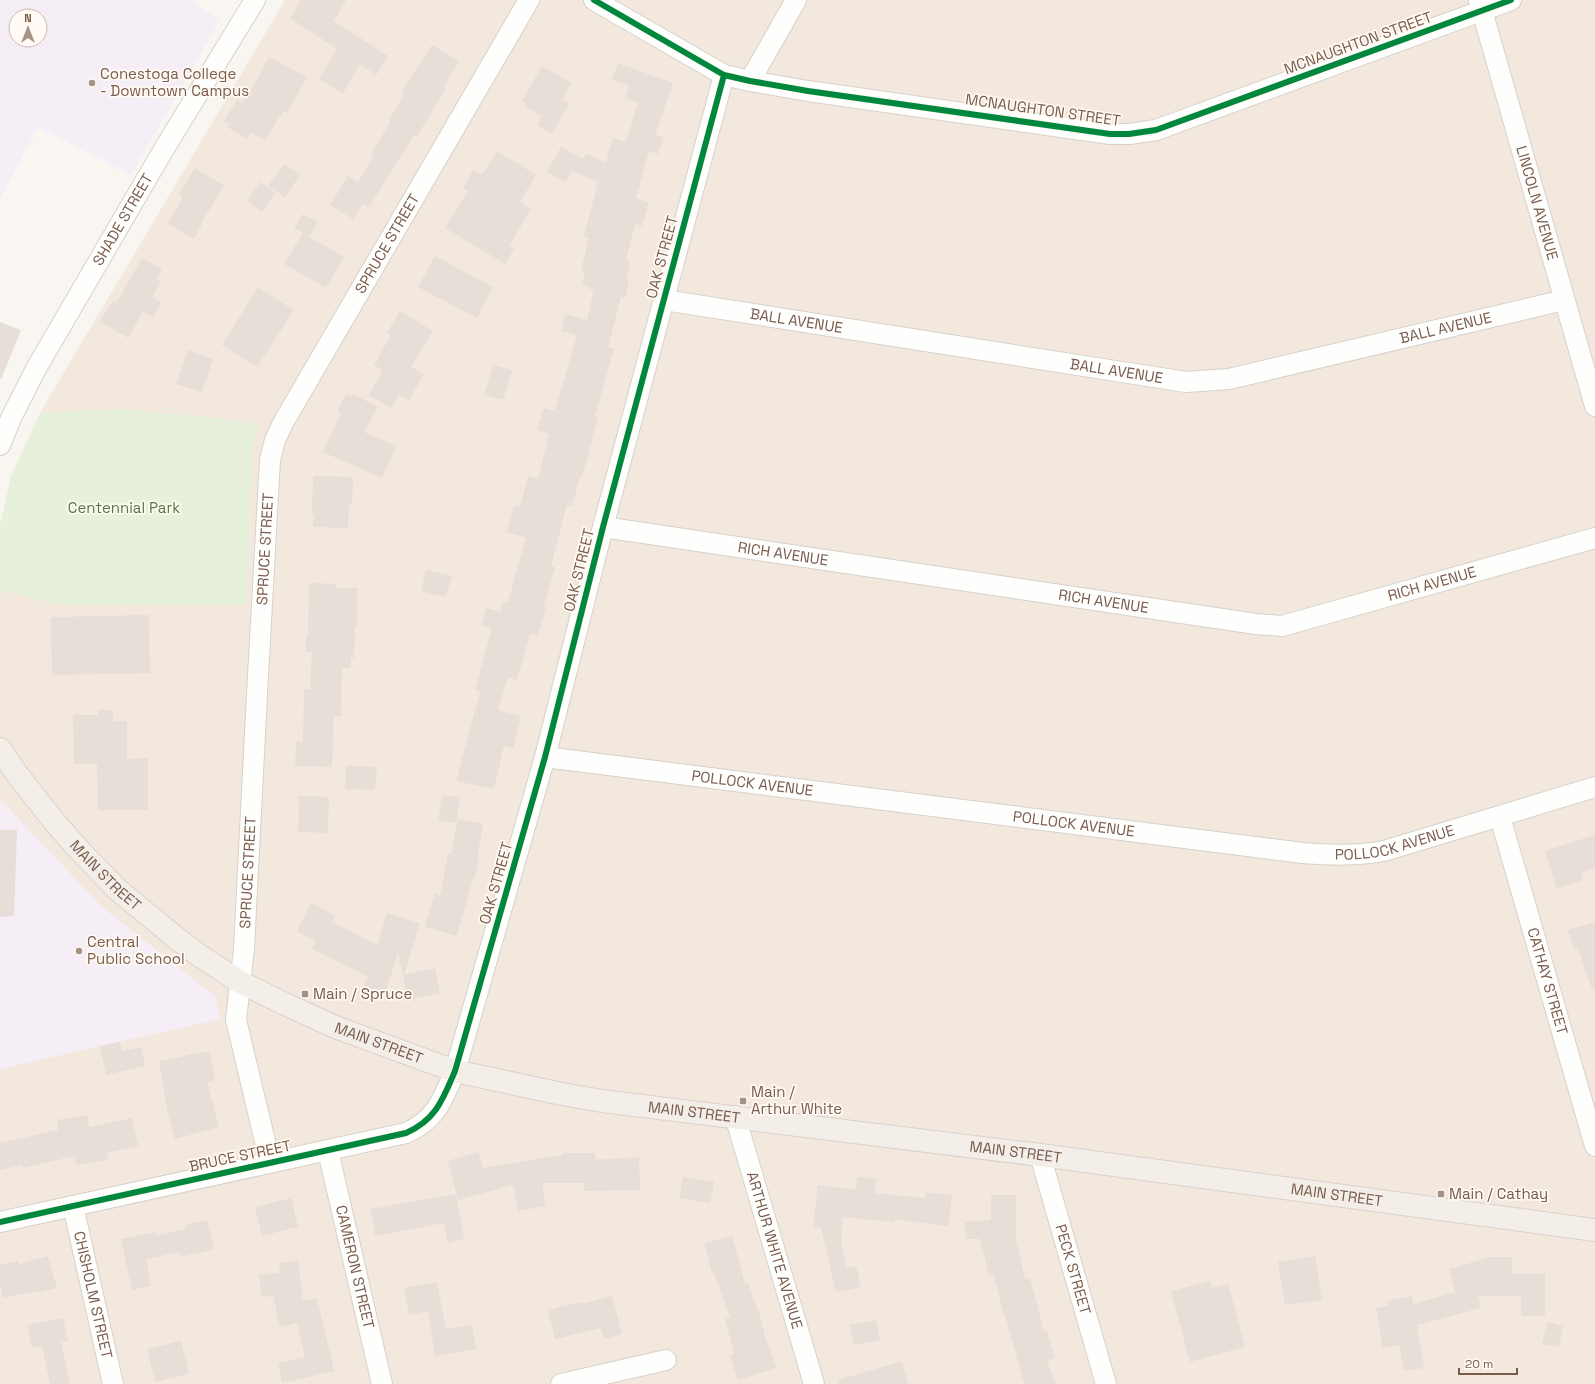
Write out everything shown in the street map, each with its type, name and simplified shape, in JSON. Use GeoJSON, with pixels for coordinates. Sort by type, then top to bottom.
{"type":"FeatureCollection","features":[{"type":"Feature","properties":{"kind":"main road","name":"MAIN STREET"},"geometry":{"type":"LineString","coordinates":[[0,749],[17,774],[80,852],[118,890],[174,937],[197,954],[240,982],[335,1027],[455,1070],[583,1098],[1040,1155],[1595,1230]]}},
{"type":"Feature","properties":{"kind":"street","name":"SHADE STREET"},"geometry":{"type":"LineString","coordinates":[[0,445],[12,416],[37,367],[161,154],[255,0]]}},
{"type":"Feature","properties":{"kind":"street","name":"SPRUCE STREET"},"geometry":{"type":"LineString","coordinates":[[270,1162],[236,1020],[244,949],[268,475],[275,440],[291,409],[529,0]]}},
{"type":"Feature","properties":{"kind":"street","name":"MCNAUGHTON STREET"},"geometry":{"type":"LineString","coordinates":[[594,0],[724,74],[750,81],[808,91],[1110,134],[1129,134],[1156,130],[1480,6],[1511,0]]}},
{"type":"Feature","properties":{"kind":"street"},"geometry":{"type":"LineString","coordinates":[[750,81],[796,0]]}},
{"type":"Feature","properties":{"kind":"street","name":"LINCOLN AVENUE"},"geometry":{"type":"LineString","coordinates":[[1480,6],[1595,406]]}},
{"type":"Feature","properties":{"kind":"street","name":"OAK STREET"},"geometry":{"type":"LineString","coordinates":[[455,1070],[545,757],[603,527],[724,74]]}},
{"type":"Feature","properties":{"kind":"street","name":"BALL AVENUE"},"geometry":{"type":"LineString","coordinates":[[664,300],[1186,382],[1229,379],[1564,300]]}},
{"type":"Feature","properties":{"kind":"street","name":"RICH AVENUE"},"geometry":{"type":"LineString","coordinates":[[603,527],[1256,624],[1282,626],[1595,538]]}},
{"type":"Feature","properties":{"kind":"street","name":"POLLOCK AVENUE"},"geometry":{"type":"LineString","coordinates":[[545,757],[1303,853],[1346,856],[1384,851],[1595,788]]}},
{"type":"Feature","properties":{"kind":"street","name":"CATHAY STREET"},"geometry":{"type":"LineString","coordinates":[[1500,817],[1595,1146]]}},
{"type":"Feature","properties":{"kind":"street","name":"BRUCE STREET"},"geometry":{"type":"LineString","coordinates":[[0,1222],[270,1162],[328,1151],[385,1138],[417,1128],[428,1120],[443,1100],[455,1070]]}},
{"type":"Feature","properties":{"kind":"street","name":"ARTHUR WHITE AVENUE"},"geometry":{"type":"LineString","coordinates":[[736,1116],[814,1384]]}},
{"type":"Feature","properties":{"kind":"street","name":"CAMERON STREET"},"geometry":{"type":"LineString","coordinates":[[328,1151],[382,1384]]}},
{"type":"Feature","properties":{"kind":"street","name":"PECK STREET"},"geometry":{"type":"LineString","coordinates":[[1040,1155],[1106,1384]]}},
{"type":"Feature","properties":{"kind":"street","name":"CHISHOLM STREET"},"geometry":{"type":"LineString","coordinates":[[73,1206],[113,1384]]}},
{"type":"Feature","properties":{"kind":"street"},"geometry":{"type":"LineString","coordinates":[[561,1384],[666,1360]]}},
{"type":"Feature","properties":{"kind":"shaded area","name":"Conestoga College - Downtown Campus"},"geometry":{"type":"Polygon","coordinates":[[[0,0],[189,0],[220,20],[131,175],[38,127],[0,199],[0,0]]]}},
{"type":"Feature","properties":{"kind":"shaded area"},"geometry":{"type":"Polygon","coordinates":[[[285,0],[1595,0],[1595,1384],[0,1384],[0,590],[61,605],[252,447],[259,425],[218,418],[120,409],[40,413],[285,0]]]}},
{"type":"Feature","properties":{"kind":"shaded area","name":"Central Public School"},"geometry":{"type":"Polygon","coordinates":[[[0,799],[101,906],[215,996],[220,1019],[0,1069],[0,799]]]}},
{"type":"Feature","properties":{"kind":"green space","name":"Centennial Park"},"geometry":{"type":"Polygon","coordinates":[[[120,409],[218,418],[259,425],[252,447],[246,605],[61,605],[0,590],[0,525],[11,476],[40,413],[120,409]]]}},
{"type":"Feature","properties":{"kind":"building"},"geometry":{"type":"Polygon","coordinates":[[[301,0],[346,0],[334,21],[388,56],[376,75],[360,64],[343,93],[319,79],[337,49],[290,18],[301,0]]]}},
{"type":"Feature","properties":{"kind":"building"},"geometry":{"type":"Polygon","coordinates":[[[432,45],[459,61],[443,88],[446,89],[417,136],[414,135],[369,207],[363,204],[353,219],[330,205],[348,176],[358,182],[374,156],[371,154],[391,121],[389,120],[405,93],[402,91],[432,45]]]}},
{"type":"Feature","properties":{"kind":"building"},"geometry":{"type":"Polygon","coordinates":[[[269,57],[307,77],[287,113],[283,111],[265,140],[251,132],[247,139],[227,127],[229,124],[224,121],[237,100],[242,103],[244,99],[246,100],[269,57]]]}},
{"type":"Feature","properties":{"kind":"building"},"geometry":{"type":"Polygon","coordinates":[[[618,63],[673,83],[655,135],[663,137],[658,154],[649,151],[636,198],[649,202],[642,226],[635,224],[626,260],[630,261],[626,280],[629,281],[625,298],[621,297],[608,348],[614,349],[595,416],[598,417],[582,477],[580,477],[572,506],[567,504],[551,566],[555,567],[538,636],[530,634],[517,680],[508,677],[498,710],[521,716],[513,748],[504,746],[494,789],[456,781],[480,692],[475,690],[492,628],[481,625],[486,608],[500,612],[503,601],[508,602],[526,538],[507,532],[514,506],[520,507],[528,476],[538,479],[549,434],[537,430],[544,408],[555,411],[577,335],[561,331],[565,314],[587,320],[594,290],[589,289],[590,287],[582,285],[585,272],[581,271],[589,238],[584,236],[598,182],[572,171],[566,182],[547,172],[561,147],[583,159],[586,154],[606,162],[613,138],[626,142],[638,103],[625,98],[629,85],[612,80],[618,63]]]}},
{"type":"Feature","properties":{"kind":"building"},"geometry":{"type":"Polygon","coordinates":[[[542,66],[571,83],[562,100],[569,104],[552,134],[537,125],[542,116],[526,107],[527,104],[522,101],[542,66]]]}},
{"type":"Feature","properties":{"kind":"building"},"geometry":{"type":"Polygon","coordinates":[[[497,151],[536,175],[520,202],[531,209],[509,246],[514,249],[505,264],[445,228],[468,191],[463,188],[473,170],[482,175],[497,151]]]}},
{"type":"Feature","properties":{"kind":"building"},"geometry":{"type":"Polygon","coordinates":[[[284,164],[300,175],[285,197],[268,186],[284,164]]]}},
{"type":"Feature","properties":{"kind":"building"},"geometry":{"type":"Polygon","coordinates":[[[195,168],[224,186],[201,223],[202,224],[194,239],[168,224],[183,197],[179,194],[195,168]]]}},
{"type":"Feature","properties":{"kind":"building"},"geometry":{"type":"Polygon","coordinates":[[[260,182],[276,193],[262,212],[247,201],[260,182]]]}},
{"type":"Feature","properties":{"kind":"building"},"geometry":{"type":"Polygon","coordinates":[[[303,214],[318,222],[310,236],[294,228],[303,214]]]}},
{"type":"Feature","properties":{"kind":"building"},"geometry":{"type":"Polygon","coordinates":[[[303,233],[344,257],[326,288],[284,264],[303,233]]]}},
{"type":"Feature","properties":{"kind":"building"},"geometry":{"type":"Polygon","coordinates":[[[435,256],[493,287],[477,318],[418,287],[435,256]]]}},
{"type":"Feature","properties":{"kind":"building"},"geometry":{"type":"Polygon","coordinates":[[[142,258],[162,269],[157,279],[161,282],[152,297],[161,302],[153,317],[143,312],[128,338],[100,321],[113,301],[116,304],[142,258]]]}},
{"type":"Feature","properties":{"kind":"building"},"geometry":{"type":"Polygon","coordinates":[[[258,287],[294,310],[257,367],[222,345],[258,287]]]}},
{"type":"Feature","properties":{"kind":"building"},"geometry":{"type":"Polygon","coordinates":[[[400,311],[433,331],[411,367],[424,374],[409,400],[399,395],[392,408],[369,395],[383,370],[374,365],[391,335],[387,333],[400,311]]]}},
{"type":"Feature","properties":{"kind":"building"},"geometry":{"type":"Polygon","coordinates":[[[0,322],[21,330],[1,379],[0,379],[0,322]]]}},
{"type":"Feature","properties":{"kind":"building"},"geometry":{"type":"Polygon","coordinates":[[[188,350],[213,359],[202,392],[176,384],[188,350]]]}},
{"type":"Feature","properties":{"kind":"building"},"geometry":{"type":"Polygon","coordinates":[[[493,365],[512,370],[503,400],[484,395],[493,365]]]}},
{"type":"Feature","properties":{"kind":"building"},"geometry":{"type":"Polygon","coordinates":[[[346,394],[352,397],[353,394],[378,407],[364,432],[396,446],[382,478],[323,452],[341,413],[337,411],[346,394]]]}},
{"type":"Feature","properties":{"kind":"building"},"geometry":{"type":"Polygon","coordinates":[[[313,476],[353,477],[352,503],[349,503],[348,528],[313,527],[313,476]]]}},
{"type":"Feature","properties":{"kind":"building"},"geometry":{"type":"Polygon","coordinates":[[[426,570],[452,576],[446,597],[421,591],[426,570]]]}},
{"type":"Feature","properties":{"kind":"building"},"geometry":{"type":"Polygon","coordinates":[[[309,583],[336,584],[336,588],[357,588],[357,626],[355,626],[354,658],[351,658],[351,668],[342,668],[341,716],[334,716],[332,767],[295,766],[296,741],[303,742],[304,689],[310,689],[312,652],[306,652],[306,635],[308,635],[309,583]]]}},
{"type":"Feature","properties":{"kind":"building"},"geometry":{"type":"Polygon","coordinates":[[[149,615],[150,673],[52,675],[51,617],[149,615]]]}},
{"type":"Feature","properties":{"kind":"building"},"geometry":{"type":"Polygon","coordinates":[[[98,710],[113,710],[113,721],[127,721],[127,759],[148,758],[148,810],[98,810],[97,764],[74,764],[73,715],[98,715],[98,710]]]}},
{"type":"Feature","properties":{"kind":"building"},"geometry":{"type":"Polygon","coordinates":[[[346,766],[377,767],[375,790],[345,789],[346,766]]]}},
{"type":"Feature","properties":{"kind":"building"},"geometry":{"type":"Polygon","coordinates":[[[442,795],[460,797],[456,823],[438,821],[442,795]]]}},
{"type":"Feature","properties":{"kind":"building"},"geometry":{"type":"Polygon","coordinates":[[[299,796],[329,797],[328,833],[298,832],[299,796]]]}},
{"type":"Feature","properties":{"kind":"building"},"geometry":{"type":"Polygon","coordinates":[[[458,819],[483,824],[475,878],[473,878],[457,936],[425,927],[435,894],[440,896],[448,854],[451,854],[458,819]]]}},
{"type":"Feature","properties":{"kind":"building"},"geometry":{"type":"Polygon","coordinates":[[[0,830],[17,830],[14,916],[0,917],[0,830]]]}},
{"type":"Feature","properties":{"kind":"building"},"geometry":{"type":"Polygon","coordinates":[[[1595,835],[1595,868],[1581,873],[1583,880],[1557,888],[1545,851],[1595,835]]]}},
{"type":"Feature","properties":{"kind":"building"},"geometry":{"type":"Polygon","coordinates":[[[311,903],[335,915],[332,922],[377,945],[387,913],[420,923],[404,975],[435,968],[440,993],[408,1000],[398,952],[385,995],[363,988],[367,976],[312,949],[316,941],[297,931],[311,903]]]}},
{"type":"Feature","properties":{"kind":"building"},"geometry":{"type":"Polygon","coordinates":[[[1595,922],[1595,989],[1592,989],[1578,948],[1574,949],[1568,930],[1595,922]]]}},
{"type":"Feature","properties":{"kind":"building"},"geometry":{"type":"Polygon","coordinates":[[[120,1042],[122,1051],[141,1047],[145,1066],[106,1075],[100,1046],[120,1042]]]}},
{"type":"Feature","properties":{"kind":"building"},"geometry":{"type":"Polygon","coordinates":[[[209,1051],[215,1080],[207,1082],[219,1127],[175,1139],[168,1114],[159,1061],[209,1051]]]}},
{"type":"Feature","properties":{"kind":"building"},"geometry":{"type":"Polygon","coordinates":[[[87,1115],[89,1127],[132,1118],[138,1146],[107,1153],[108,1160],[76,1165],[75,1156],[23,1168],[22,1165],[0,1170],[0,1143],[58,1130],[57,1120],[87,1115]]]}},
{"type":"Feature","properties":{"kind":"building"},"geometry":{"type":"Polygon","coordinates":[[[478,1152],[483,1168],[562,1155],[562,1153],[595,1153],[595,1160],[639,1157],[640,1190],[584,1191],[584,1183],[542,1183],[546,1206],[518,1211],[513,1185],[458,1200],[448,1161],[478,1152]]]}},
{"type":"Feature","properties":{"kind":"building"},"geometry":{"type":"Polygon","coordinates":[[[683,1177],[714,1182],[710,1203],[679,1198],[683,1177]]]}},
{"type":"Feature","properties":{"kind":"building"},"geometry":{"type":"Polygon","coordinates":[[[857,1177],[876,1179],[875,1193],[925,1198],[926,1192],[952,1195],[948,1226],[895,1219],[894,1222],[843,1217],[841,1242],[847,1268],[856,1266],[861,1287],[836,1292],[821,1228],[813,1227],[818,1185],[856,1190],[857,1177]]]}},
{"type":"Feature","properties":{"kind":"building"},"geometry":{"type":"Polygon","coordinates":[[[456,1194],[464,1239],[448,1243],[444,1223],[375,1236],[371,1209],[456,1194]]]}},
{"type":"Feature","properties":{"kind":"building"},"geometry":{"type":"Polygon","coordinates":[[[991,1195],[1016,1195],[1016,1241],[1025,1279],[1030,1278],[1044,1332],[1047,1331],[1055,1358],[1047,1361],[1056,1384],[1024,1384],[993,1274],[989,1275],[980,1239],[966,1239],[965,1222],[991,1220],[991,1195]]]}},
{"type":"Feature","properties":{"kind":"building"},"geometry":{"type":"Polygon","coordinates":[[[291,1198],[298,1227],[262,1236],[255,1207],[291,1198]]]}},
{"type":"Feature","properties":{"kind":"building"},"geometry":{"type":"Polygon","coordinates":[[[207,1220],[214,1249],[181,1257],[180,1252],[146,1259],[151,1286],[132,1290],[121,1239],[155,1232],[156,1236],[186,1229],[185,1225],[207,1220]]]}},
{"type":"Feature","properties":{"kind":"building"},"geometry":{"type":"Polygon","coordinates":[[[732,1236],[745,1284],[748,1283],[759,1311],[767,1344],[768,1343],[776,1368],[738,1380],[730,1355],[734,1354],[725,1319],[730,1318],[714,1273],[712,1273],[704,1243],[732,1236]]]}},
{"type":"Feature","properties":{"kind":"building"},"geometry":{"type":"Polygon","coordinates":[[[48,1256],[57,1288],[3,1298],[0,1285],[0,1265],[18,1261],[19,1264],[48,1256]]]}},
{"type":"Feature","properties":{"kind":"building"},"geometry":{"type":"Polygon","coordinates":[[[1315,1256],[1322,1300],[1285,1305],[1278,1262],[1315,1256]]]}},
{"type":"Feature","properties":{"kind":"building"},"geometry":{"type":"Polygon","coordinates":[[[1487,1257],[1512,1257],[1512,1274],[1545,1274],[1545,1316],[1521,1316],[1521,1296],[1478,1296],[1481,1308],[1417,1325],[1424,1368],[1404,1371],[1399,1345],[1383,1348],[1376,1308],[1388,1306],[1387,1301],[1412,1296],[1413,1304],[1455,1292],[1449,1269],[1487,1257]]]}},
{"type":"Feature","properties":{"kind":"building"},"geometry":{"type":"Polygon","coordinates":[[[298,1261],[303,1301],[317,1298],[334,1371],[282,1383],[278,1363],[305,1357],[297,1323],[280,1327],[273,1296],[262,1297],[259,1275],[280,1273],[279,1263],[298,1261]]]}},
{"type":"Feature","properties":{"kind":"building"},"geometry":{"type":"Polygon","coordinates":[[[1210,1281],[1212,1288],[1228,1284],[1245,1347],[1190,1362],[1171,1291],[1210,1281]]]}},
{"type":"Feature","properties":{"kind":"building"},"geometry":{"type":"Polygon","coordinates":[[[437,1282],[446,1329],[472,1325],[476,1349],[435,1356],[428,1311],[409,1315],[404,1288],[437,1282]]]}},
{"type":"Feature","properties":{"kind":"building"},"geometry":{"type":"Polygon","coordinates":[[[612,1296],[622,1334],[604,1339],[601,1328],[555,1339],[548,1310],[582,1302],[583,1304],[612,1296]]]}},
{"type":"Feature","properties":{"kind":"building"},"geometry":{"type":"Polygon","coordinates":[[[63,1318],[68,1341],[61,1342],[70,1384],[50,1384],[42,1346],[32,1348],[27,1325],[63,1318]]]}},
{"type":"Feature","properties":{"kind":"building"},"geometry":{"type":"Polygon","coordinates":[[[876,1320],[880,1340],[854,1345],[850,1325],[876,1320]]]}},
{"type":"Feature","properties":{"kind":"building"},"geometry":{"type":"Polygon","coordinates":[[[1547,1322],[1563,1326],[1559,1347],[1542,1344],[1547,1322]]]}},
{"type":"Feature","properties":{"kind":"building"},"geometry":{"type":"Polygon","coordinates":[[[181,1341],[189,1374],[155,1382],[147,1349],[181,1341]]]}},
{"type":"Feature","properties":{"kind":"building"},"geometry":{"type":"Polygon","coordinates":[[[902,1361],[908,1384],[839,1384],[838,1380],[902,1361]]]}},
{"type":"Feature","properties":{"kind":"cycle path"},"geometry":{"type":"LineString","coordinates":[[594,0],[724,75],[808,91],[1110,134],[1129,134],[1156,130],[1511,0]]}},
{"type":"Feature","properties":{"kind":"cycle path"},"geometry":{"type":"LineString","coordinates":[[0,1222],[406,1133],[425,1122],[437,1108],[455,1071],[545,757],[603,527],[724,75]]}},
{"type":"Feature","properties":{"kind":"place","name":"Conestoga College - Downtown Campus"},"geometry":{"type":"Point","coordinates":[92,83]}},
{"type":"Feature","properties":{"kind":"place","name":"Central Public School"},"geometry":{"type":"Point","coordinates":[79,951]}},
{"type":"Feature","properties":{"kind":"place","name":"Main / Spruce"},"geometry":{"type":"Point","coordinates":[305,994]}},
{"type":"Feature","properties":{"kind":"place","name":"Main / Arthur White"},"geometry":{"type":"Point","coordinates":[743,1101]}},
{"type":"Feature","properties":{"kind":"place","name":"Main / Cathay"},"geometry":{"type":"Point","coordinates":[1441,1194]}}]}
